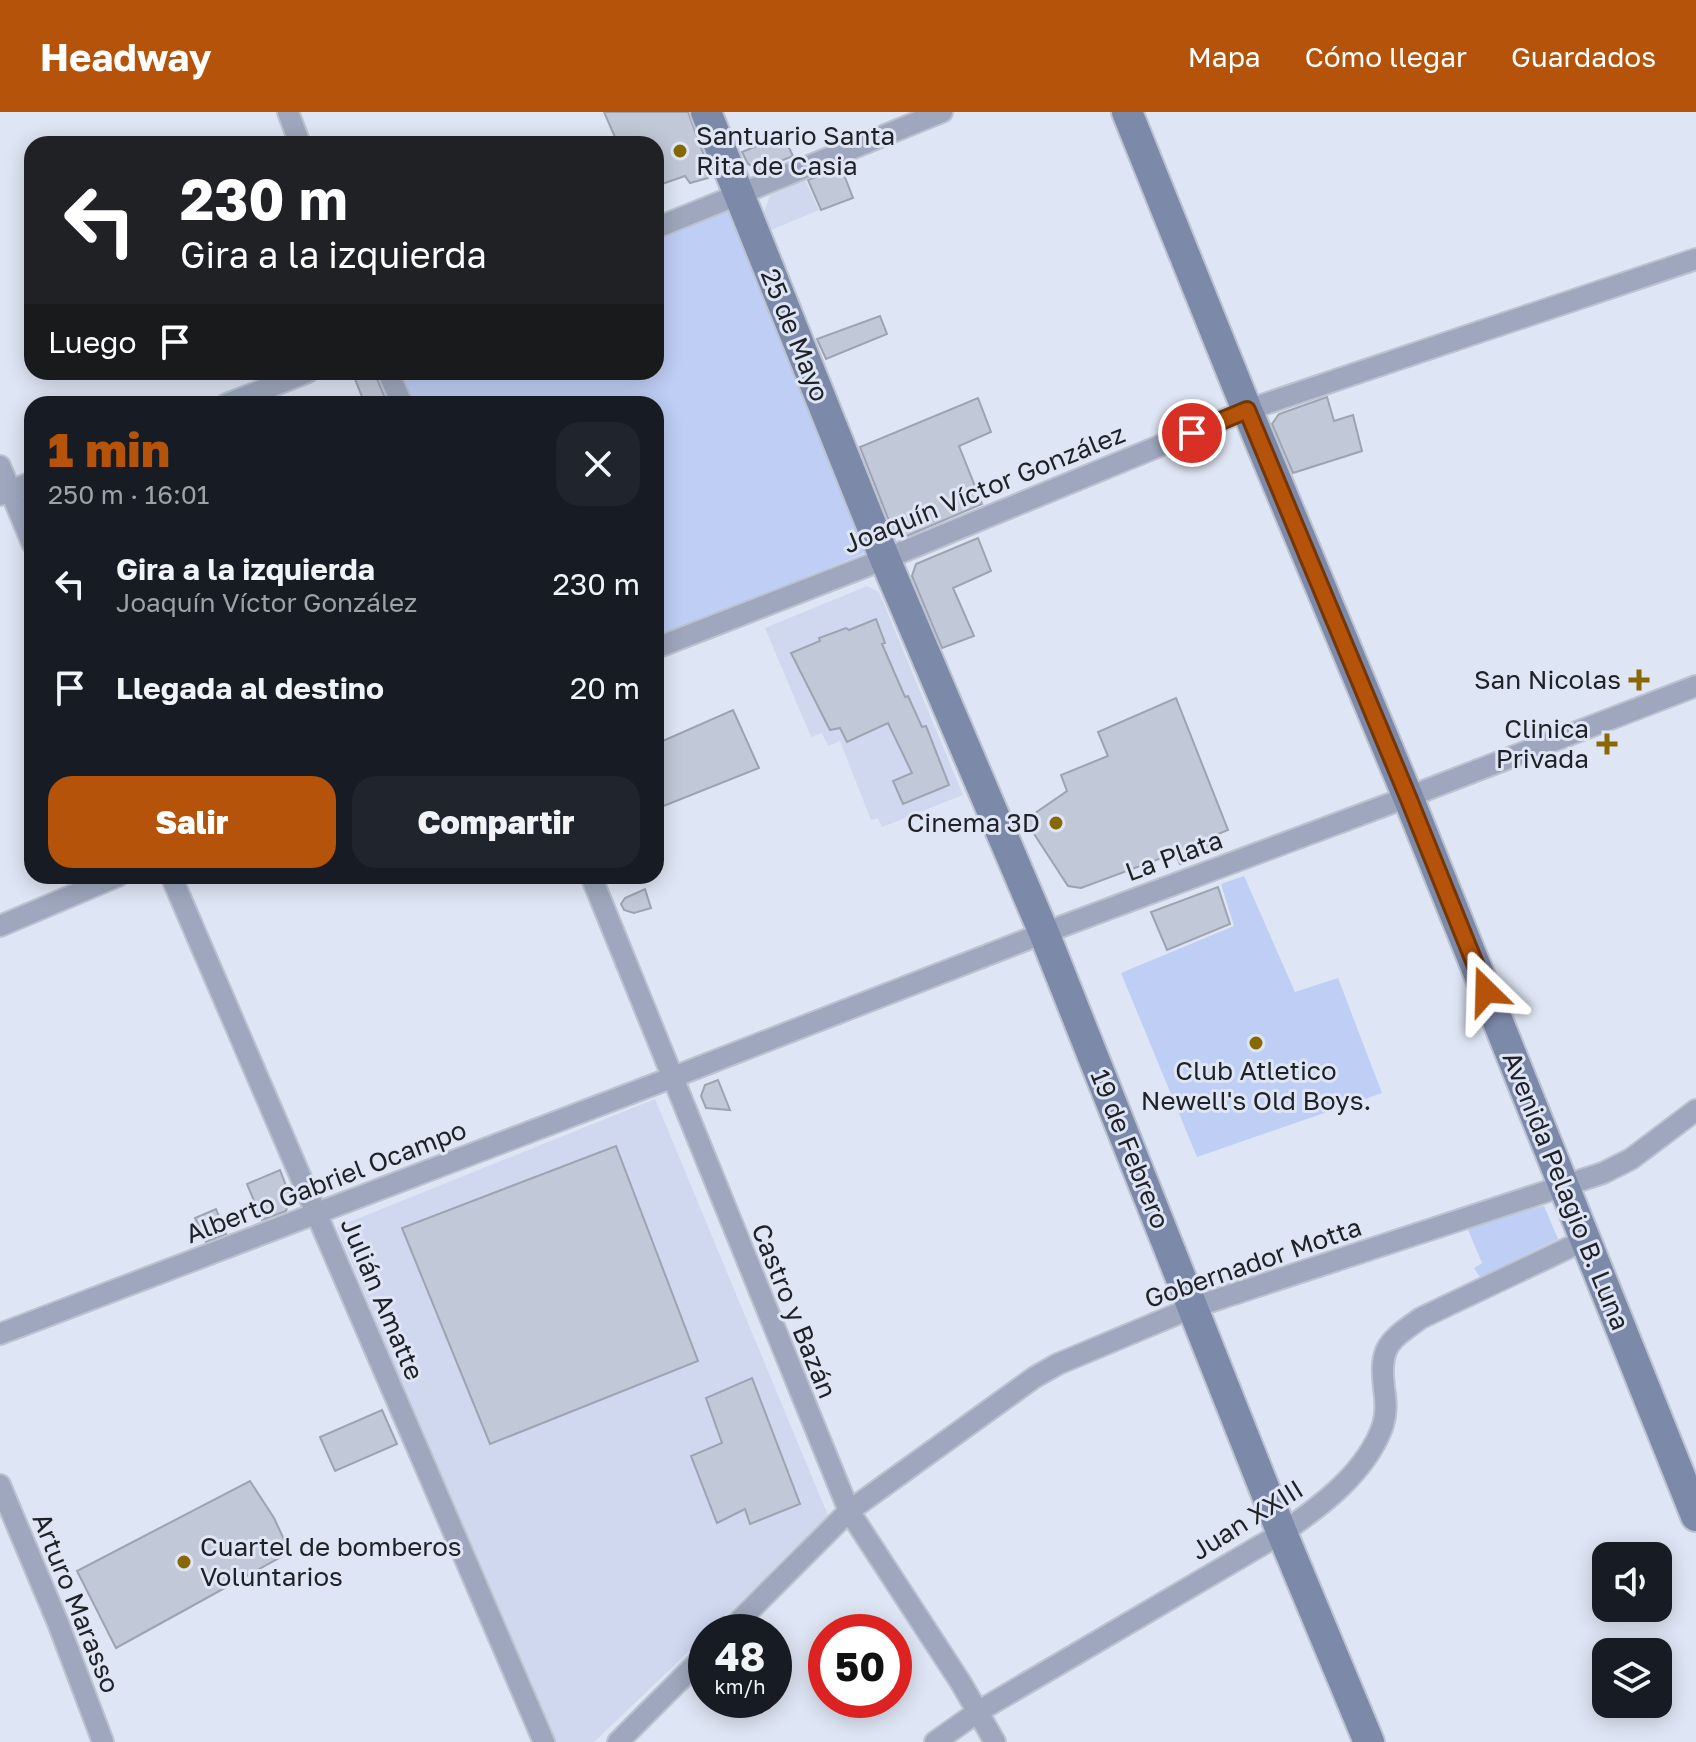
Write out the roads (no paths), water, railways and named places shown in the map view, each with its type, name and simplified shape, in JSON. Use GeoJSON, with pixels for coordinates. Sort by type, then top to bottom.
{"type":"FeatureCollection","features":[{"type":"Feature","properties":{"kind":"main road","name":"25 de Mayo"},"geometry":{"type":"LineString","coordinates":[[706,112],[885,559]]}},
{"type":"Feature","properties":{"kind":"main road","name":"Avenida Pelagio B. Luna"},"geometry":{"type":"LineString","coordinates":[[1127,112],[1408,797],[1696,1516]]}},
{"type":"Feature","properties":{"kind":"main road","name":"19 de Febrero"},"geometry":{"type":"LineString","coordinates":[[885,559],[1044,933],[1282,1533],[1369,1742]]}},
{"type":"Feature","properties":{"kind":"street"},"geometry":{"type":"LineString","coordinates":[[288,112],[297,136]]}},
{"type":"Feature","properties":{"kind":"street"},"geometry":{"type":"LineString","coordinates":[[664,225],[942,112]]}},
{"type":"Feature","properties":{"kind":"street","name":"Joaquín Víctor González"},"geometry":{"type":"LineString","coordinates":[[664,645],[885,559],[1247,410],[1696,259]]}},
{"type":"Feature","properties":{"kind":"street"},"geometry":{"type":"LineString","coordinates":[[247,396],[288,380]]}},
{"type":"Feature","properties":{"kind":"street"},"geometry":{"type":"LineString","coordinates":[[0,466],[5,493],[24,528]]}},
{"type":"Feature","properties":{"kind":"street"},"geometry":{"type":"LineString","coordinates":[[5,493],[24,485]]}},
{"type":"Feature","properties":{"kind":"street","name":"La Plata"},"geometry":{"type":"LineString","coordinates":[[671,1078],[1696,686]]}},
{"type":"Feature","properties":{"kind":"street"},"geometry":{"type":"LineString","coordinates":[[0,926],[99,884]]}},
{"type":"Feature","properties":{"kind":"street","name":"Julián Amatte"},"geometry":{"type":"LineString","coordinates":[[174,884],[544,1742]]}},
{"type":"Feature","properties":{"kind":"street","name":"Castro y Bazán"},"geometry":{"type":"LineString","coordinates":[[594,884],[849,1511],[979,1711],[995,1742]]}},
{"type":"Feature","properties":{"kind":"street","name":"Alberto Gabriel Ocampo"},"geometry":{"type":"LineString","coordinates":[[0,1334],[671,1078]]}},
{"type":"Feature","properties":{"kind":"street","name":"Gobernador Motta"},"geometry":{"type":"LineString","coordinates":[[746,1614],[849,1511],[1035,1377],[1058,1364],[1194,1307],[1603,1173],[1631,1159],[1696,1110]]}},
{"type":"Feature","properties":{"kind":"street","name":"Juan XXIII"},"geometry":{"type":"LineString","coordinates":[[935,1742],[979,1711],[1282,1533],[1318,1508],[1356,1469],[1377,1439],[1386,1407],[1381,1361],[1389,1344],[1421,1318],[1585,1240]]}},
{"type":"Feature","properties":{"kind":"street","name":"Arturo Marasso"},"geometry":{"type":"LineString","coordinates":[[0,1485],[58,1623],[103,1742]]}},
{"type":"Feature","properties":{"kind":"street"},"geometry":{"type":"LineString","coordinates":[[618,1742],[688,1672]]}},
{"type":"Feature","properties":{"kind":"place","name":"Santuario Santa Rita de Casia"},"geometry":{"type":"Point","coordinates":[680,151]}},
{"type":"Feature","properties":{"kind":"place","name":"San Nicolas"},"geometry":{"type":"Point","coordinates":[1639,680]}},
{"type":"Feature","properties":{"kind":"place","name":"Clinica Privada"},"geometry":{"type":"Point","coordinates":[1607,744]}},
{"type":"Feature","properties":{"kind":"place","name":"Cinema 3D"},"geometry":{"type":"Point","coordinates":[1056,823]}},
{"type":"Feature","properties":{"kind":"place","name":"Club Atletico Newell's Old Boys."},"geometry":{"type":"Point","coordinates":[1256,1043]}},
{"type":"Feature","properties":{"kind":"place","name":"Cuartel de bomberos Voluntarios"},"geometry":{"type":"Point","coordinates":[184,1562]}}]}
